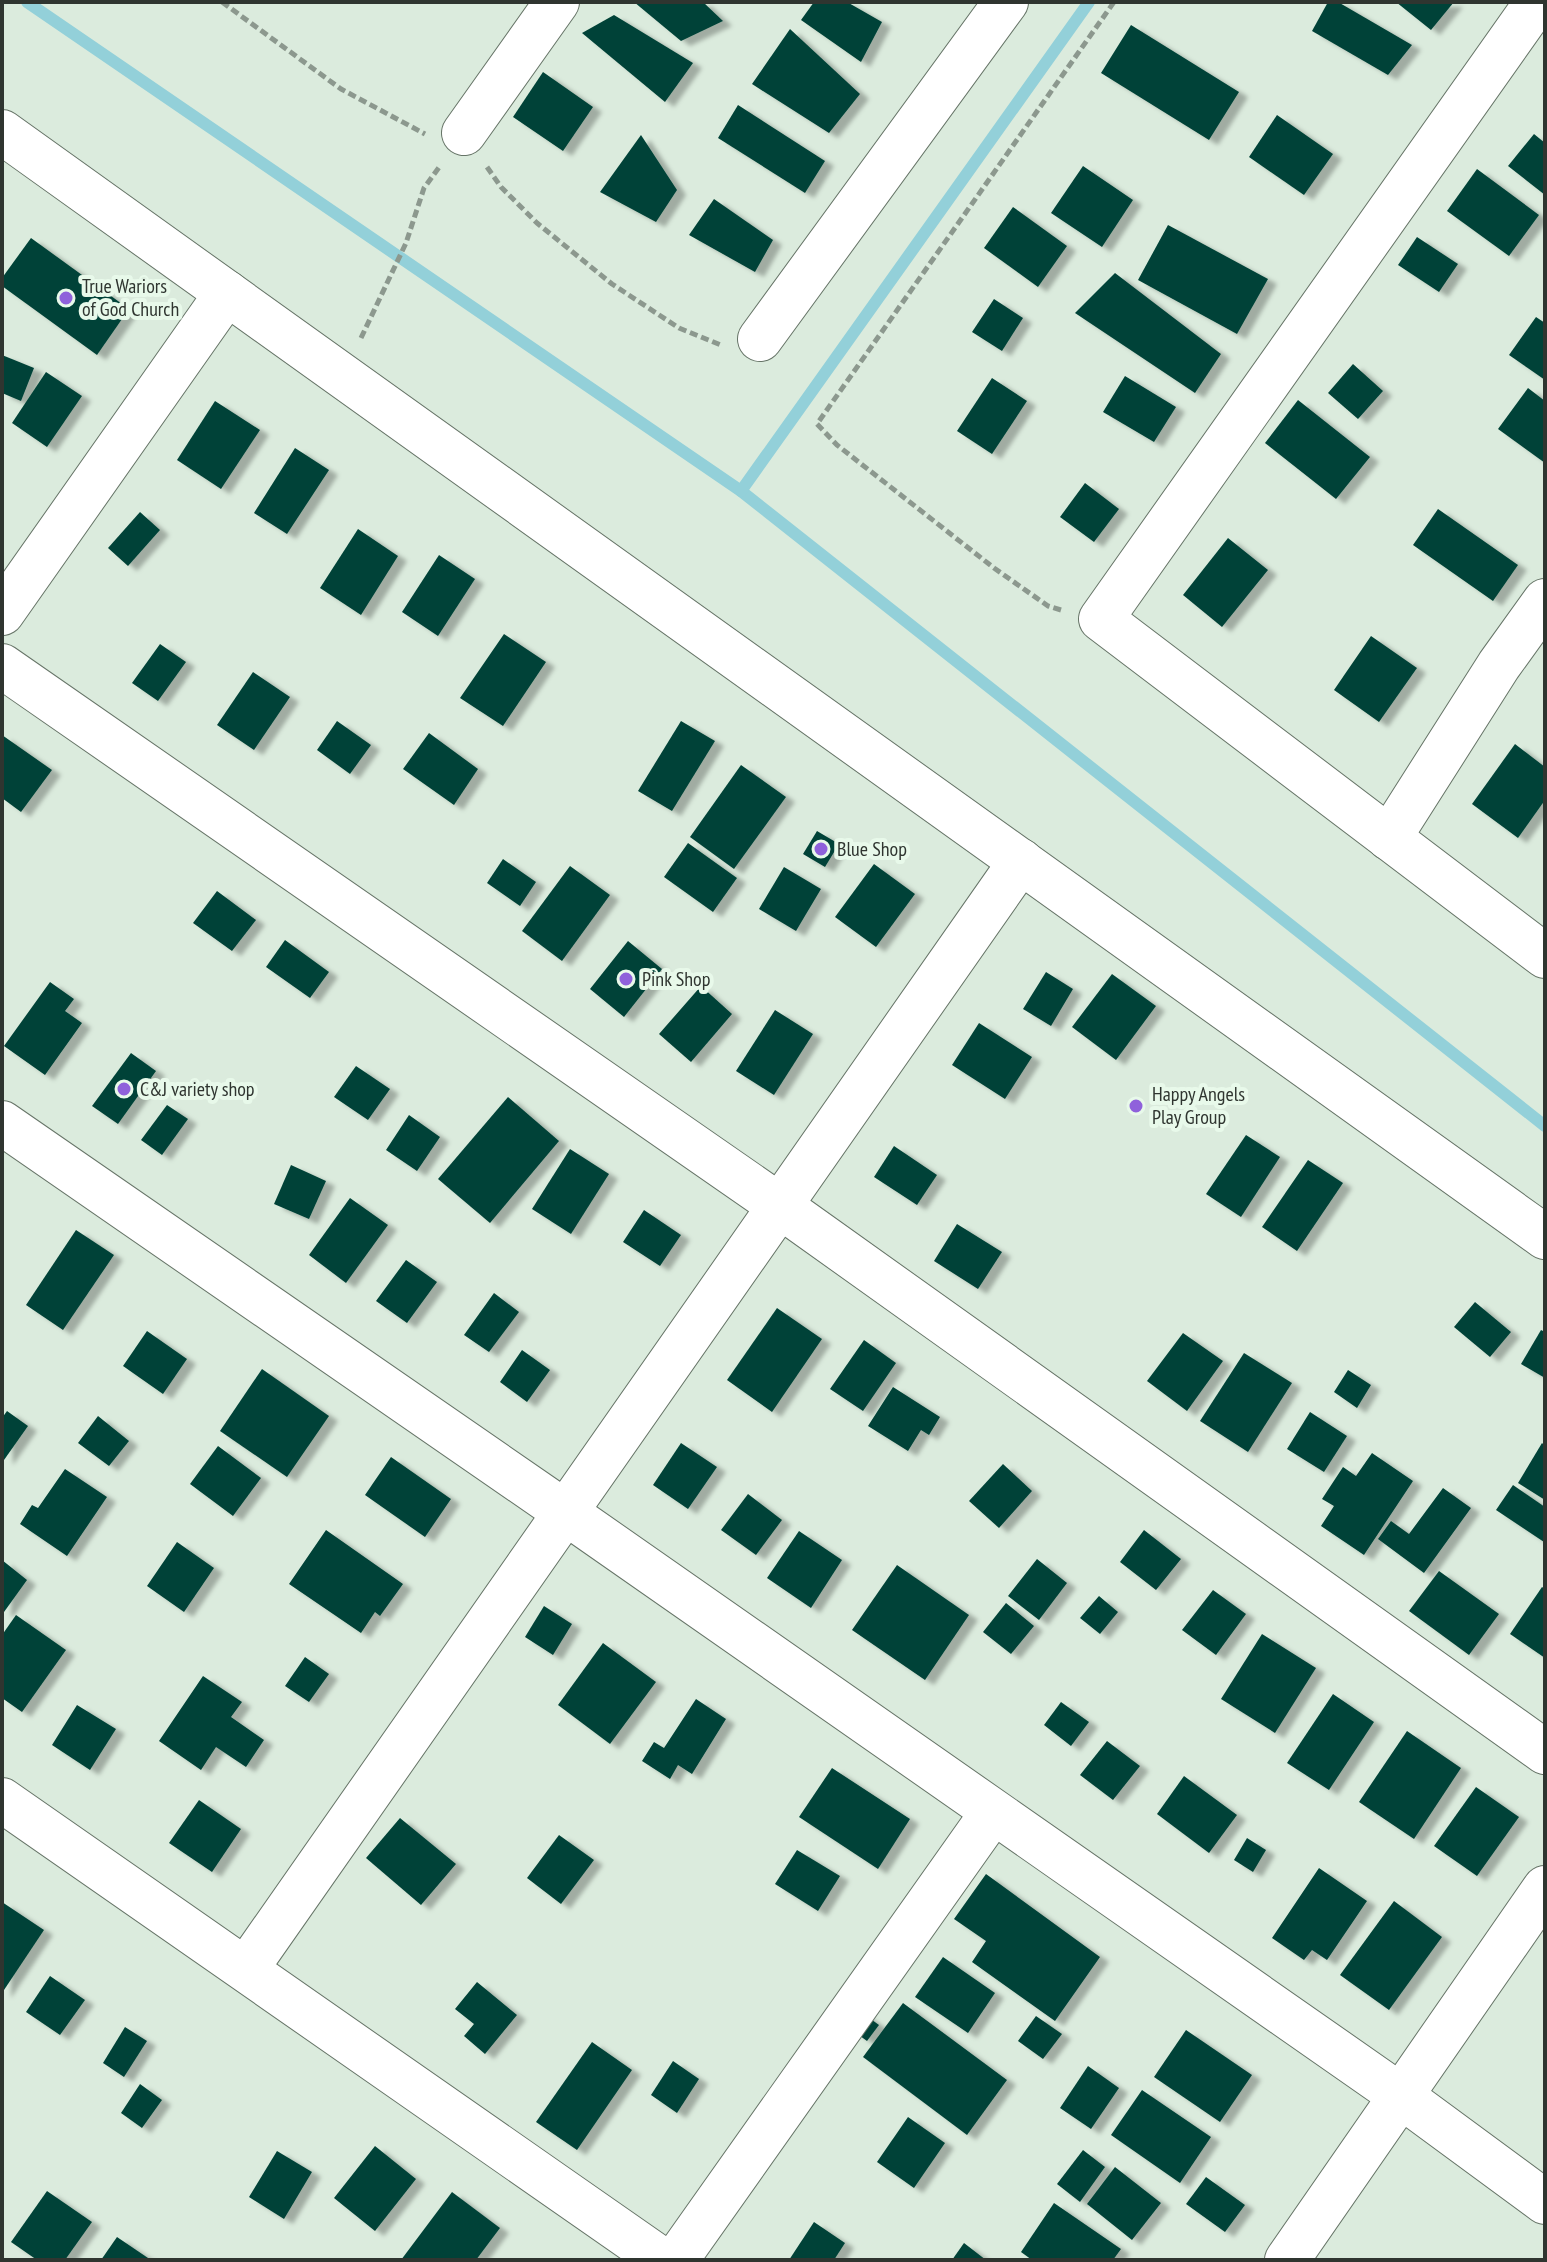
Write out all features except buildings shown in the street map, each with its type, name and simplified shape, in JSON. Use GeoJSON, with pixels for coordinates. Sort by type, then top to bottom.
{"type":"FeatureCollection","features":[{"type":"Feature","properties":{"kind":"street"},"geometry":{"type":"LineString","coordinates":[[464,133],[557,2]]}},
{"type":"Feature","properties":{"kind":"street"},"geometry":{"type":"LineString","coordinates":[[760,339],[1006,2]]}},
{"type":"Feature","properties":{"kind":"street"},"geometry":{"type":"LineString","coordinates":[[1537,2],[1101,619],[1545,956]]}},
{"type":"Feature","properties":{"kind":"street"},"geometry":{"type":"LineString","coordinates":[[2,132],[1545,1237]]}},
{"type":"Feature","properties":{"kind":"street"},"geometry":{"type":"LineString","coordinates":[[2,613],[227,293]]}},
{"type":"Feature","properties":{"kind":"street"},"geometry":{"type":"LineString","coordinates":[[1389,838],[1499,665],[1545,601]]}},
{"type":"Feature","properties":{"kind":"street"},"geometry":{"type":"LineString","coordinates":[[2,666],[780,1206],[1545,1752]]}},
{"type":"Feature","properties":{"kind":"street"},"geometry":{"type":"LineString","coordinates":[[246,1969],[1021,861]]}},
{"type":"Feature","properties":{"kind":"street"},"geometry":{"type":"LineString","coordinates":[[2,1123],[1401,2096],[1545,2202]]}},
{"type":"Feature","properties":{"kind":"street"},"geometry":{"type":"LineString","coordinates":[[2,1800],[662,2260]]}},
{"type":"Feature","properties":{"kind":"street"},"geometry":{"type":"LineString","coordinates":[[676,2260],[993,1812]]}},
{"type":"Feature","properties":{"kind":"street"},"geometry":{"type":"LineString","coordinates":[[1287,2260],[1545,1888]]}},
{"type":"Feature","properties":{"kind":"path"},"geometry":{"type":"LineString","coordinates":[[222,2],[341,89],[416,131],[442,139],[464,133]]}},
{"type":"Feature","properties":{"kind":"path"},"geometry":{"type":"LineString","coordinates":[[1101,619],[1048,606],[837,445],[817,424],[1114,2]]}},
{"type":"Feature","properties":{"kind":"path"},"geometry":{"type":"LineString","coordinates":[[359,344],[406,243],[424,188],[464,133]]}},
{"type":"Feature","properties":{"kind":"path"},"geometry":{"type":"LineString","coordinates":[[464,133],[501,187],[537,223],[612,284],[679,328],[723,346],[760,339]]}},
{"type":"Feature","properties":{"kind":"waterway"},"geometry":{"type":"LineString","coordinates":[[27,2],[741,491],[1545,1126]]}},
{"type":"Feature","properties":{"kind":"waterway"},"geometry":{"type":"LineString","coordinates":[[741,491],[1089,2]]}},
{"type":"Feature","properties":{"kind":"place","name":"True Wariors of God Church"},"geometry":{"type":"Point","coordinates":[66,298]}},
{"type":"Feature","properties":{"kind":"place","name":"Blue Shop"},"geometry":{"type":"Point","coordinates":[821,849]}},
{"type":"Feature","properties":{"kind":"place","name":"Pink Shop"},"geometry":{"type":"Point","coordinates":[626,979]}},
{"type":"Feature","properties":{"kind":"place","name":"C&J variety shop"},"geometry":{"type":"Point","coordinates":[124,1089]}},
{"type":"Feature","properties":{"kind":"place","name":"Happy Angels Play Group"},"geometry":{"type":"Point","coordinates":[1136,1106]}}]}
